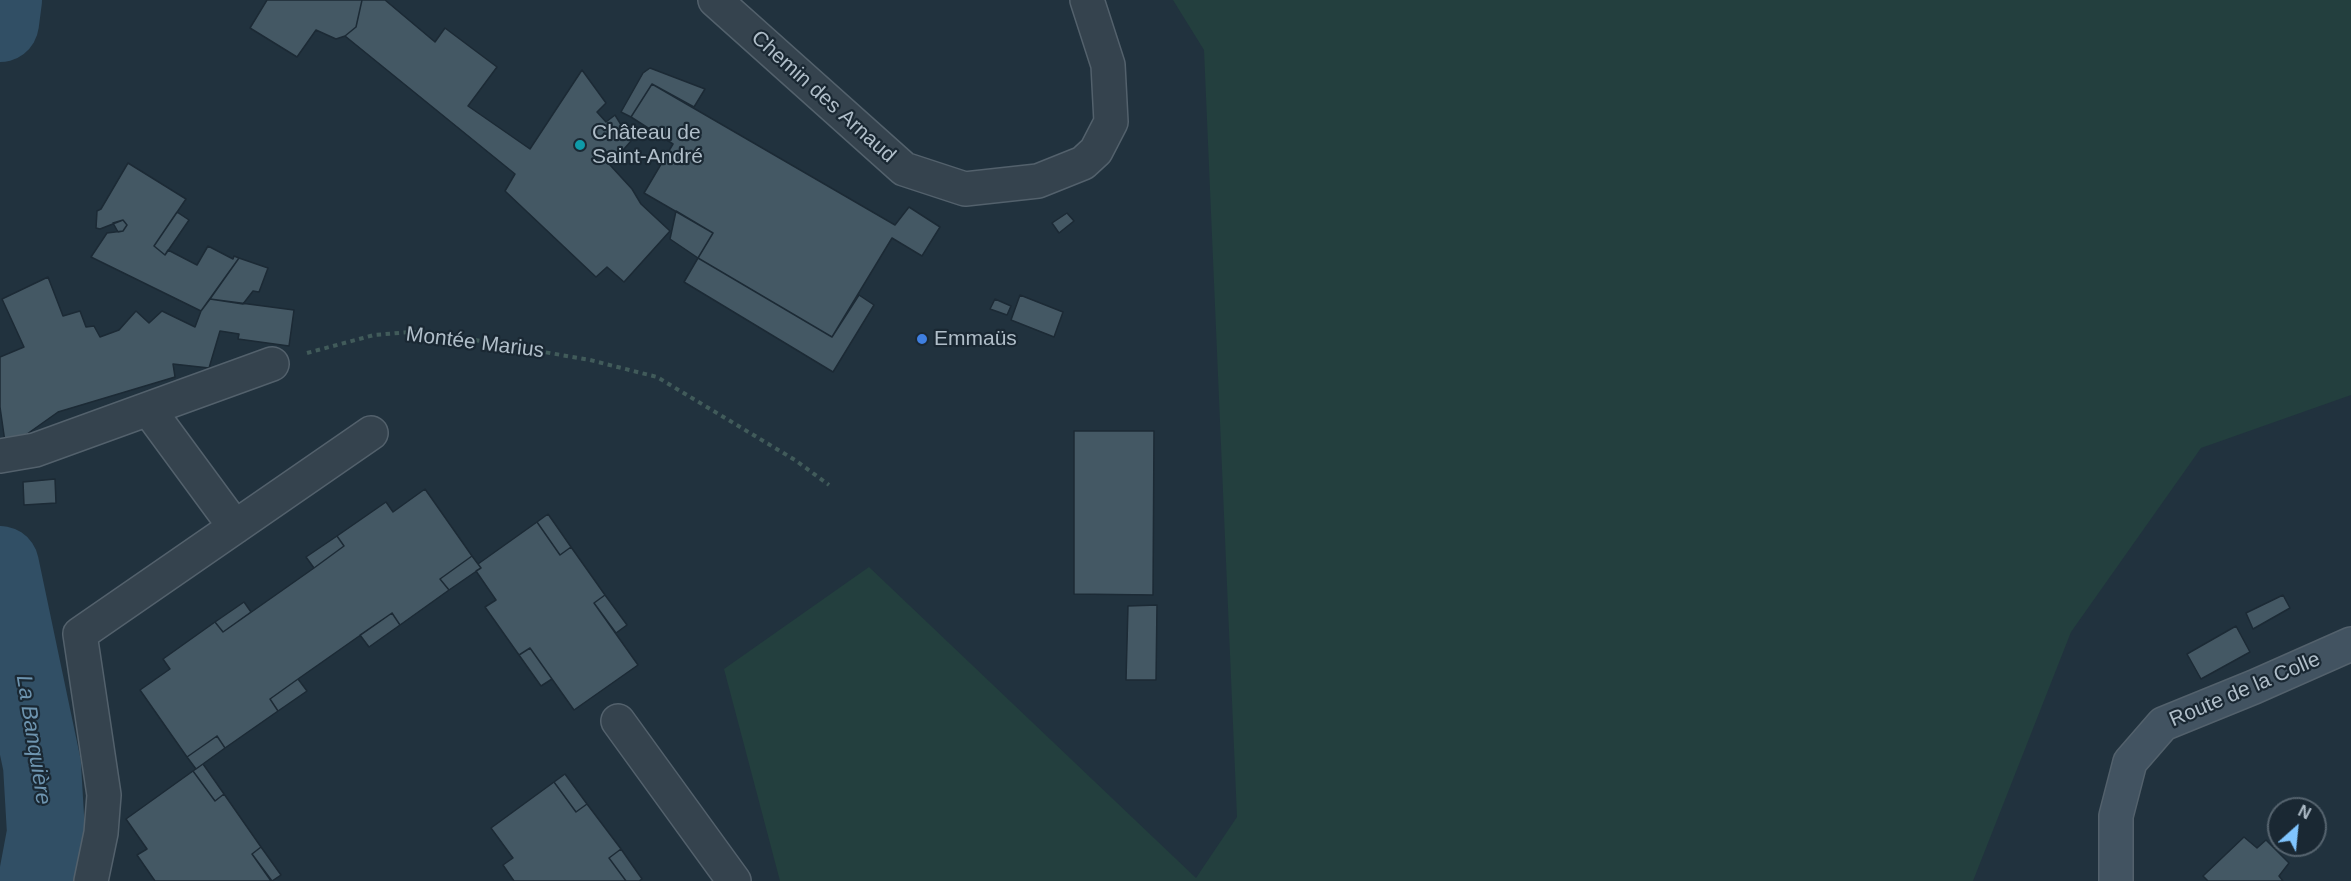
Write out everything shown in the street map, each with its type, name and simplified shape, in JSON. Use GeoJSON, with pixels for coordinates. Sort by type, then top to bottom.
{"type":"FeatureCollection","features":[{"type":"Feature","properties":{"kind":"street","name":"Chemin des Arnaud"},"geometry":{"type":"LineString","coordinates":[[714,0],[904,169],[965,189],[1038,181],[1083,163],[1096,151],[1111,122],[1108,65],[1087,0]]}},
{"type":"Feature","properties":{"kind":"street"},"geometry":{"type":"LineString","coordinates":[[0,456],[35,450],[272,364]]}},
{"type":"Feature","properties":{"kind":"street"},"geometry":{"type":"LineString","coordinates":[[149,410],[235,526]]}},
{"type":"Feature","properties":{"kind":"street"},"geometry":{"type":"LineString","coordinates":[[91,881],[104,795],[80,634],[371,433]]}},
{"type":"Feature","properties":{"kind":"street","name":"Route de la Colle"},"geometry":{"type":"LineString","coordinates":[[2116,881],[2116,816],[2130,762],[2163,724],[2351,644]]}},
{"type":"Feature","properties":{"kind":"street"},"geometry":{"type":"LineString","coordinates":[[618,721],[734,881]]}},
{"type":"Feature","properties":{"kind":"path","name":"Montée Marius"},"geometry":{"type":"LineString","coordinates":[[272,364],[333,344],[374,335],[411,332],[440,334],[590,360],[657,376],[795,460],[829,485]]}},
{"type":"Feature","properties":{"kind":"green space"},"geometry":{"type":"Polygon","coordinates":[[[1173,0],[2351,0],[2351,395],[2201,448],[2071,632],[1973,881],[780,881],[724,669],[869,567],[1196,878],[1237,817],[1204,50],[1173,0]]]}},
{"type":"Feature","properties":{"kind":"building"},"geometry":{"type":"Polygon","coordinates":[[[267,0],[362,0],[356,27],[345,36],[336,39],[316,30],[297,57],[250,28],[267,0]]]}},
{"type":"Feature","properties":{"kind":"building","name":"Château de Saint-André"},"geometry":{"type":"Polygon","coordinates":[[[362,0],[385,0],[435,42],[445,28],[497,67],[468,106],[530,149],[582,70],[606,103],[597,112],[606,122],[615,115],[631,141],[610,165],[632,189],[641,204],[670,231],[624,282],[607,267],[596,277],[505,191],[515,174],[345,36],[356,27],[362,0]]]}},
{"type":"Feature","properties":{"kind":"building"},"geometry":{"type":"Polygon","coordinates":[[[650,68],[705,89],[694,107],[652,84],[631,117],[621,112],[643,73],[650,68]]]}},
{"type":"Feature","properties":{"kind":"building"},"geometry":{"type":"Polygon","coordinates":[[[652,84],[895,225],[909,207],[940,227],[922,256],[892,238],[832,337],[698,258],[713,233],[644,193],[673,144],[631,117],[652,84]]]}},
{"type":"Feature","properties":{"kind":"building"},"geometry":{"type":"Polygon","coordinates":[[[128,163],[186,199],[154,246],[165,255],[168,250],[197,265],[208,246],[233,259],[234,256],[239,258],[201,311],[91,257],[107,233],[123,231],[127,225],[123,220],[100,229],[96,228],[97,211],[101,209],[128,163]]]}},
{"type":"Feature","properties":{"kind":"building"},"geometry":{"type":"Polygon","coordinates":[[[676,211],[713,233],[698,258],[670,239],[676,211]]]}},
{"type":"Feature","properties":{"kind":"building"},"geometry":{"type":"Polygon","coordinates":[[[177,212],[189,220],[165,255],[154,246],[177,212]]]}},
{"type":"Feature","properties":{"kind":"building"},"geometry":{"type":"Polygon","coordinates":[[[1067,213],[1074,221],[1059,233],[1052,223],[1067,213]]]}},
{"type":"Feature","properties":{"kind":"building"},"geometry":{"type":"Polygon","coordinates":[[[123,220],[127,225],[123,231],[118,232],[113,223],[123,220]]]}},
{"type":"Feature","properties":{"kind":"building"},"geometry":{"type":"Polygon","coordinates":[[[239,258],[268,268],[259,292],[253,291],[243,304],[210,299],[239,258]]]}},
{"type":"Feature","properties":{"kind":"building"},"geometry":{"type":"Polygon","coordinates":[[[698,258],[832,337],[859,295],[874,305],[833,372],[684,282],[698,258]]]}},
{"type":"Feature","properties":{"kind":"building"},"geometry":{"type":"Polygon","coordinates":[[[48,277],[63,316],[80,311],[86,327],[94,326],[100,337],[119,330],[136,311],[149,323],[162,311],[195,327],[201,311],[210,299],[294,310],[289,346],[238,339],[239,334],[220,331],[209,368],[173,364],[175,377],[58,412],[6,449],[0,407],[0,357],[24,347],[2,299],[48,277]]]}},
{"type":"Feature","properties":{"kind":"building"},"geometry":{"type":"Polygon","coordinates":[[[1020,295],[1063,312],[1054,337],[1011,320],[1020,295]]]}},
{"type":"Feature","properties":{"kind":"building"},"geometry":{"type":"Polygon","coordinates":[[[995,299],[1011,306],[1007,315],[990,309],[995,299]]]}},
{"type":"Feature","properties":{"kind":"building"},"geometry":{"type":"Polygon","coordinates":[[[1074,431],[1154,431],[1153,595],[1074,594],[1074,431]]]}},
{"type":"Feature","properties":{"kind":"building"},"geometry":{"type":"Polygon","coordinates":[[[55,479],[56,503],[24,505],[23,482],[55,479]]]}},
{"type":"Feature","properties":{"kind":"building"},"geometry":{"type":"Polygon","coordinates":[[[425,489],[472,556],[440,579],[449,590],[400,625],[392,613],[298,679],[270,699],[278,711],[225,748],[217,736],[187,757],[140,690],[170,669],[163,659],[215,622],[223,632],[314,568],[344,546],[337,536],[386,502],[393,512],[425,489]]]}},
{"type":"Feature","properties":{"kind":"building"},"geometry":{"type":"Polygon","coordinates":[[[548,514],[571,547],[560,555],[537,522],[548,514]]]}},
{"type":"Feature","properties":{"kind":"building"},"geometry":{"type":"Polygon","coordinates":[[[537,522],[560,555],[571,547],[605,595],[594,603],[638,665],[574,710],[530,648],[519,655],[485,607],[496,600],[476,571],[481,568],[478,564],[537,522]]]}},
{"type":"Feature","properties":{"kind":"building"},"geometry":{"type":"Polygon","coordinates":[[[337,536],[344,546],[314,568],[306,557],[337,536]]]}},
{"type":"Feature","properties":{"kind":"building"},"geometry":{"type":"Polygon","coordinates":[[[472,556],[481,568],[449,590],[440,579],[472,556]]]}},
{"type":"Feature","properties":{"kind":"building"},"geometry":{"type":"Polygon","coordinates":[[[605,595],[627,625],[616,633],[594,603],[605,595]]]}},
{"type":"Feature","properties":{"kind":"building"},"geometry":{"type":"Polygon","coordinates":[[[2283,595],[2290,608],[2253,629],[2246,613],[2283,595]]]}},
{"type":"Feature","properties":{"kind":"building"},"geometry":{"type":"Polygon","coordinates":[[[244,602],[251,612],[223,632],[215,622],[244,602]]]}},
{"type":"Feature","properties":{"kind":"building"},"geometry":{"type":"Polygon","coordinates":[[[1157,605],[1156,680],[1126,680],[1128,606],[1157,605]]]}},
{"type":"Feature","properties":{"kind":"building"},"geometry":{"type":"Polygon","coordinates":[[[392,613],[400,625],[369,647],[360,635],[392,613]]]}},
{"type":"Feature","properties":{"kind":"building"},"geometry":{"type":"Polygon","coordinates":[[[2236,626],[2250,652],[2201,679],[2187,654],[2236,626]]]}},
{"type":"Feature","properties":{"kind":"building"},"geometry":{"type":"Polygon","coordinates":[[[530,648],[552,679],[541,686],[519,655],[530,648]]]}},
{"type":"Feature","properties":{"kind":"building"},"geometry":{"type":"Polygon","coordinates":[[[298,679],[307,691],[278,711],[270,699],[298,679]]]}},
{"type":"Feature","properties":{"kind":"building"},"geometry":{"type":"Polygon","coordinates":[[[217,736],[225,748],[196,769],[187,757],[217,736]]]}},
{"type":"Feature","properties":{"kind":"building"},"geometry":{"type":"Polygon","coordinates":[[[203,764],[224,794],[215,801],[193,771],[203,764]]]}},
{"type":"Feature","properties":{"kind":"building"},"geometry":{"type":"Polygon","coordinates":[[[193,771],[215,801],[224,794],[261,847],[252,854],[271,881],[155,881],[137,855],[147,849],[126,819],[193,771]]]}},
{"type":"Feature","properties":{"kind":"building"},"geometry":{"type":"Polygon","coordinates":[[[565,774],[587,804],[576,812],[554,782],[565,774]]]}},
{"type":"Feature","properties":{"kind":"building"},"geometry":{"type":"Polygon","coordinates":[[[554,782],[576,812],[587,804],[621,849],[609,858],[626,881],[514,881],[503,865],[513,858],[491,828],[554,782]]]}},
{"type":"Feature","properties":{"kind":"building"},"geometry":{"type":"Polygon","coordinates":[[[2244,837],[2257,848],[2266,840],[2267,857],[2283,857],[2289,863],[2279,876],[2283,881],[2208,881],[2203,876],[2244,837]]]}},
{"type":"Feature","properties":{"kind":"building"},"geometry":{"type":"Polygon","coordinates":[[[261,847],[281,875],[272,881],[252,854],[261,847]]]}},
{"type":"Feature","properties":{"kind":"building"},"geometry":{"type":"Polygon","coordinates":[[[621,849],[642,879],[639,881],[626,881],[609,858],[621,849]]]}},
{"type":"Feature","properties":{"kind":"waterway","name":"La Banquière"},"geometry":{"type":"LineString","coordinates":[[0,23],[3,0]]}},
{"type":"Feature","properties":{"kind":"waterway","name":"La Banquière"},"geometry":{"type":"LineString","coordinates":[[0,565],[42,765],[46,833],[37,881]]}},
{"type":"Feature","properties":{"kind":"place","name":"Château de Saint-André"},"geometry":{"type":"Point","coordinates":[580,145]}},
{"type":"Feature","properties":{"kind":"place","name":"Emmaüs"},"geometry":{"type":"Point","coordinates":[922,339]}}]}
